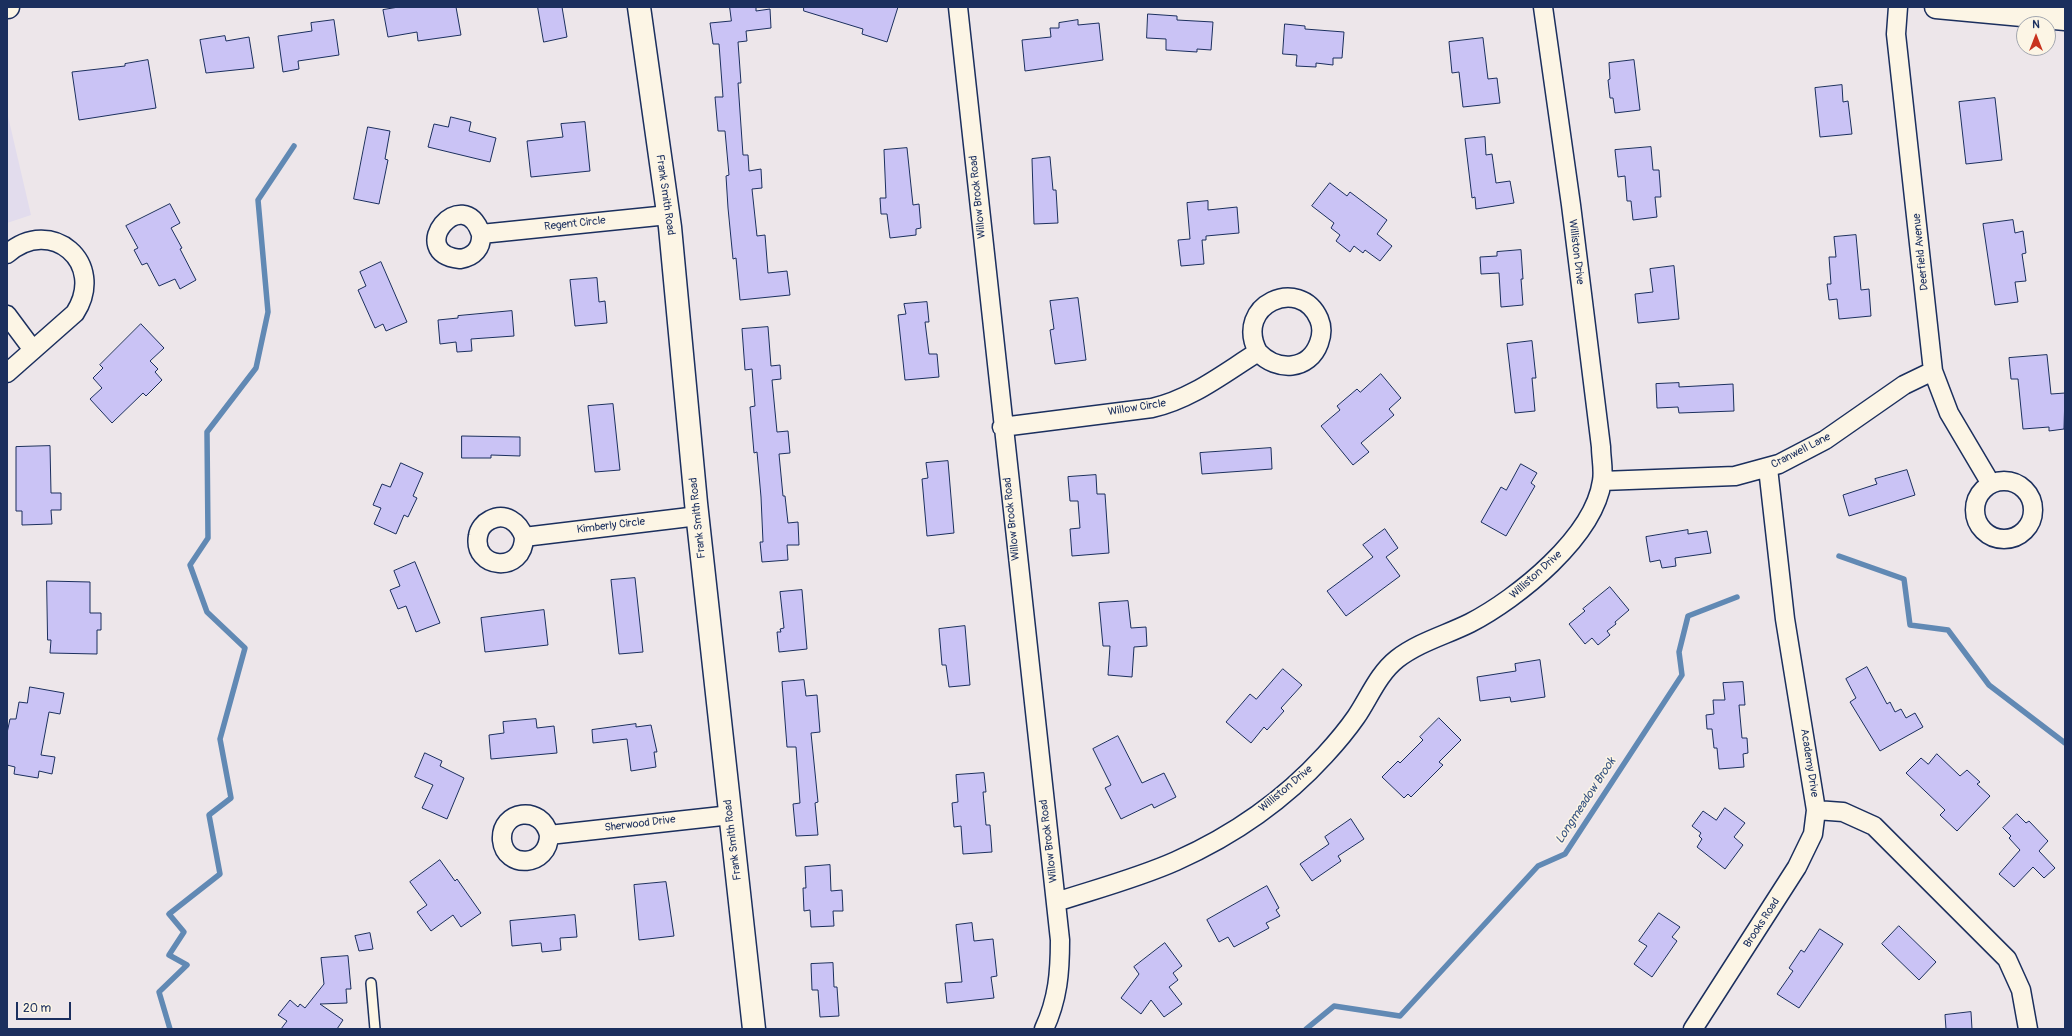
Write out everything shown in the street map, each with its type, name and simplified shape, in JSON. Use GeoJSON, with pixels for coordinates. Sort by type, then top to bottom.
{"type":"FeatureCollection","features":[{"type":"Feature","properties":{"kind":"street","name":"Frank Smith Road"},"geometry":{"type":"LineString","coordinates":[[639,7],[668,215],[698,516],[754,1029]]}},
{"type":"Feature","properties":{"kind":"street","name":"Willow Brook Road"},"geometry":{"type":"LineString","coordinates":[[958,7],[1002,427],[1060,940],[1059,974],[1055,1004],[1044,1029]]}},
{"type":"Feature","properties":{"kind":"street","name":"Williston Drive"},"geometry":{"type":"LineString","coordinates":[[1056,902],[1175,861],[1232,831],[1275,801],[1310,770],[1341,736],[1356,717],[1387,668],[1415,647],[1457,629],[1496,608],[1517,594],[1547,568],[1571,540],[1582,525],[1598,497],[1602,481],[1601,447],[1578,260],[1543,7]]}},
{"type":"Feature","properties":{"kind":"street","name":"Deerfield Avenue"},"geometry":{"type":"LineString","coordinates":[[1898,7],[1896,34],[1934,371],[1949,413],[1991,484]]}},
{"type":"Feature","properties":{"kind":"street"},"geometry":{"type":"LineString","coordinates":[[1936,7],[2065,19]]}},
{"type":"Feature","properties":{"kind":"street","name":"Regent Circle"},"geometry":{"type":"LineString","coordinates":[[481,234],[668,215]]}},
{"type":"Feature","properties":{"kind":"street"},"geometry":{"type":"LineString","coordinates":[[7,254],[15,247],[26,242],[49,240],[70,250],[83,269],[86,281],[85,292],[78,308],[71,317],[7,373]]}},
{"type":"Feature","properties":{"kind":"street"},"geometry":{"type":"LineString","coordinates":[[7,315],[33,350]]}},
{"type":"Feature","properties":{"kind":"street","name":"Willow Circle"},"geometry":{"type":"LineString","coordinates":[[1002,427],[1167,404],[1190,395],[1258,352]]}},
{"type":"Feature","properties":{"kind":"street","name":"Cranwell Lane"},"geometry":{"type":"LineString","coordinates":[[1602,481],[1735,476],[1768,468],[1826,440],[1904,385],[1934,371]]}},
{"type":"Feature","properties":{"kind":"street","name":"Academy Drive"},"geometry":{"type":"LineString","coordinates":[[1768,468],[1785,620],[1816,810],[1844,812],[1874,826],[2007,959],[2022,990],[2028,1029]]}},
{"type":"Feature","properties":{"kind":"street","name":"Kimberly Circle"},"geometry":{"type":"LineString","coordinates":[[524,537],[698,516]]}},
{"type":"Feature","properties":{"kind":"street","name":"Brooks Road"},"geometry":{"type":"LineString","coordinates":[[1693,1029],[1798,867],[1813,834],[1816,810]]}},
{"type":"Feature","properties":{"kind":"street","name":"Sherwood Drive"},"geometry":{"type":"LineString","coordinates":[[549,835],[730,816]]}},
{"type":"Feature","properties":{"kind":"lane"},"geometry":{"type":"LineString","coordinates":[[371,983],[375,1029]]}},
{"type":"Feature","properties":{"kind":"shaded area"},"geometry":{"type":"Polygon","coordinates":[[[7,112],[31,215],[7,223],[7,112]]]}},
{"type":"Feature","properties":{"kind":"building"},"geometry":{"type":"Polygon","coordinates":[[[399,7],[456,7],[461,35],[418,41],[417,32],[388,37],[383,10],[399,7]]]}},
{"type":"Feature","properties":{"kind":"building"},"geometry":{"type":"Polygon","coordinates":[[[538,7],[562,7],[567,37],[544,42],[538,7]]]}},
{"type":"Feature","properties":{"kind":"building"},"geometry":{"type":"Polygon","coordinates":[[[730,7],[756,7],[756,11],[770,9],[771,28],[746,31],[747,41],[738,42],[741,83],[738,83],[743,155],[748,155],[749,171],[761,169],[762,188],[752,189],[757,236],[765,235],[768,273],[787,271],[790,295],[740,300],[736,258],[733,259],[728,208],[726,176],[729,175],[725,131],[718,131],[715,97],[723,97],[719,44],[713,44],[710,23],[731,21],[730,7]]]}},
{"type":"Feature","properties":{"kind":"building"},"geometry":{"type":"Polygon","coordinates":[[[804,7],[898,7],[887,42],[862,34],[863,29],[804,11],[804,7]]]}},
{"type":"Feature","properties":{"kind":"building"},"geometry":{"type":"Polygon","coordinates":[[[1148,14],[1177,16],[1177,20],[1213,22],[1211,50],[1197,49],[1197,52],[1166,50],[1166,39],[1147,38],[1148,14]]]}},
{"type":"Feature","properties":{"kind":"building"},"geometry":{"type":"Polygon","coordinates":[[[334,20],[339,55],[298,61],[299,69],[283,72],[278,36],[312,31],[311,23],[334,20]]]}},
{"type":"Feature","properties":{"kind":"building"},"geometry":{"type":"Polygon","coordinates":[[[1078,20],[1078,25],[1099,23],[1103,60],[1025,71],[1022,40],[1051,37],[1050,28],[1059,28],[1059,23],[1078,20]]]}},
{"type":"Feature","properties":{"kind":"building"},"geometry":{"type":"Polygon","coordinates":[[[1285,24],[1305,26],[1305,29],[1344,32],[1342,58],[1333,58],[1333,65],[1316,63],[1316,67],[1296,66],[1297,55],[1283,54],[1285,24]]]}},
{"type":"Feature","properties":{"kind":"building"},"geometry":{"type":"Polygon","coordinates":[[[225,36],[226,41],[249,37],[254,68],[206,73],[200,40],[225,36]]]}},
{"type":"Feature","properties":{"kind":"building"},"geometry":{"type":"Polygon","coordinates":[[[1483,38],[1488,79],[1497,78],[1500,103],[1463,107],[1459,72],[1452,73],[1449,42],[1483,38]]]}},
{"type":"Feature","properties":{"kind":"building"},"geometry":{"type":"Polygon","coordinates":[[[148,60],[156,108],[79,120],[72,72],[125,66],[125,64],[148,60]]]}},
{"type":"Feature","properties":{"kind":"building"},"geometry":{"type":"Polygon","coordinates":[[[1634,60],[1640,110],[1615,113],[1613,98],[1610,98],[1608,80],[1610,79],[1609,63],[1634,60]]]}},
{"type":"Feature","properties":{"kind":"building"},"geometry":{"type":"Polygon","coordinates":[[[1842,85],[1843,102],[1848,101],[1852,134],[1820,137],[1815,88],[1842,85]]]}},
{"type":"Feature","properties":{"kind":"building"},"geometry":{"type":"Polygon","coordinates":[[[1995,98],[2002,160],[1966,164],[1959,102],[1995,98]]]}},
{"type":"Feature","properties":{"kind":"building"},"geometry":{"type":"Polygon","coordinates":[[[451,117],[471,122],[469,131],[496,138],[490,162],[428,147],[434,124],[448,127],[451,117]]]}},
{"type":"Feature","properties":{"kind":"building"},"geometry":{"type":"Polygon","coordinates":[[[585,122],[590,171],[531,177],[527,141],[563,137],[561,124],[585,122]]]}},
{"type":"Feature","properties":{"kind":"building"},"geometry":{"type":"Polygon","coordinates":[[[368,127],[390,131],[385,159],[388,160],[379,204],[354,199],[368,127]]]}},
{"type":"Feature","properties":{"kind":"building"},"geometry":{"type":"Polygon","coordinates":[[[1485,137],[1486,155],[1492,154],[1496,183],[1510,181],[1514,203],[1476,209],[1475,197],[1472,198],[1465,139],[1485,137]]]}},
{"type":"Feature","properties":{"kind":"building"},"geometry":{"type":"Polygon","coordinates":[[[1651,147],[1653,170],[1659,170],[1661,197],[1655,197],[1657,217],[1633,220],[1631,201],[1627,201],[1625,176],[1618,177],[1615,150],[1651,147]]]}},
{"type":"Feature","properties":{"kind":"building"},"geometry":{"type":"Polygon","coordinates":[[[907,148],[913,205],[919,204],[921,228],[916,229],[916,235],[890,238],[887,214],[881,214],[880,198],[886,198],[884,150],[907,148]]]}},
{"type":"Feature","properties":{"kind":"building"},"geometry":{"type":"Polygon","coordinates":[[[1050,157],[1053,190],[1056,190],[1058,223],[1034,224],[1032,159],[1050,157]]]}},
{"type":"Feature","properties":{"kind":"building"},"geometry":{"type":"Polygon","coordinates":[[[1330,183],[1347,196],[1350,192],[1387,220],[1377,234],[1392,246],[1380,261],[1365,250],[1363,253],[1354,246],[1350,252],[1336,241],[1340,235],[1331,228],[1334,223],[1312,206],[1330,183]]]}},
{"type":"Feature","properties":{"kind":"building"},"geometry":{"type":"Polygon","coordinates":[[[1208,201],[1208,210],[1237,207],[1239,233],[1206,236],[1206,240],[1202,240],[1204,264],[1181,266],[1178,240],[1190,239],[1187,203],[1208,201]]]}},
{"type":"Feature","properties":{"kind":"building"},"geometry":{"type":"Polygon","coordinates":[[[170,204],[180,223],[171,228],[182,248],[180,249],[196,280],[180,289],[175,279],[159,286],[147,263],[142,265],[134,250],[138,248],[126,226],[170,204]]]}},
{"type":"Feature","properties":{"kind":"building"},"geometry":{"type":"Polygon","coordinates":[[[2013,220],[2015,233],[2023,231],[2026,253],[2022,254],[2026,281],[2015,282],[2018,302],[1995,305],[1983,224],[2013,220]]]}},
{"type":"Feature","properties":{"kind":"building"},"geometry":{"type":"Polygon","coordinates":[[[1856,235],[1861,290],[1869,289],[1871,316],[1839,319],[1837,299],[1829,300],[1827,284],[1831,284],[1829,257],[1836,257],[1834,237],[1856,235]]]}},
{"type":"Feature","properties":{"kind":"building"},"geometry":{"type":"Polygon","coordinates":[[[1521,250],[1523,305],[1501,307],[1499,273],[1481,274],[1480,257],[1497,256],[1497,252],[1521,250]]]}},
{"type":"Feature","properties":{"kind":"building"},"geometry":{"type":"Polygon","coordinates":[[[381,262],[407,322],[386,331],[383,324],[375,328],[358,290],[366,286],[360,272],[381,262]]]}},
{"type":"Feature","properties":{"kind":"building"},"geometry":{"type":"Polygon","coordinates":[[[1674,266],[1679,319],[1638,323],[1635,294],[1653,292],[1650,269],[1674,266]]]}},
{"type":"Feature","properties":{"kind":"building"},"geometry":{"type":"Polygon","coordinates":[[[597,278],[599,302],[605,301],[607,323],[575,326],[570,280],[597,278]]]}},
{"type":"Feature","properties":{"kind":"building"},"geometry":{"type":"Polygon","coordinates":[[[1078,298],[1086,360],[1055,364],[1050,330],[1054,329],[1050,301],[1078,298]]]}},
{"type":"Feature","properties":{"kind":"building"},"geometry":{"type":"Polygon","coordinates":[[[927,302],[929,322],[925,322],[929,354],[937,354],[939,377],[905,380],[898,315],[906,314],[904,304],[927,302]]]}},
{"type":"Feature","properties":{"kind":"building"},"geometry":{"type":"Polygon","coordinates":[[[512,311],[514,336],[471,339],[472,351],[457,352],[456,342],[440,344],[438,320],[458,318],[458,316],[512,311]]]}},
{"type":"Feature","properties":{"kind":"building"},"geometry":{"type":"Polygon","coordinates":[[[141,324],[164,348],[150,361],[158,369],[155,372],[162,380],[146,396],[143,393],[112,423],[90,399],[102,388],[93,378],[103,368],[100,365],[141,324]]]}},
{"type":"Feature","properties":{"kind":"building"},"geometry":{"type":"Polygon","coordinates":[[[768,327],[771,366],[780,365],[781,379],[772,380],[777,432],[788,431],[790,453],[779,454],[783,496],[785,496],[788,523],[798,522],[799,545],[787,545],[788,560],[762,562],[760,542],[763,542],[761,497],[757,452],[754,453],[750,407],[755,406],[752,369],[745,370],[742,329],[768,327]]]}},
{"type":"Feature","properties":{"kind":"building"},"geometry":{"type":"Polygon","coordinates":[[[1532,341],[1536,378],[1532,378],[1535,411],[1515,413],[1507,344],[1532,341]]]}},
{"type":"Feature","properties":{"kind":"building"},"geometry":{"type":"Polygon","coordinates":[[[2047,355],[2051,394],[2065,393],[2064,429],[2049,431],[2049,427],[2023,429],[2018,379],[2011,379],[2009,358],[2047,355]]]}},
{"type":"Feature","properties":{"kind":"building"},"geometry":{"type":"Polygon","coordinates":[[[1381,374],[1401,398],[1389,409],[1394,415],[1361,443],[1369,452],[1353,465],[1321,426],[1340,410],[1337,406],[1357,389],[1360,392],[1381,374]]]}},
{"type":"Feature","properties":{"kind":"building"},"geometry":{"type":"Polygon","coordinates":[[[1679,383],[1679,387],[1733,384],[1734,411],[1679,413],[1678,407],[1657,408],[1656,384],[1679,383]]]}},
{"type":"Feature","properties":{"kind":"building"},"geometry":{"type":"Polygon","coordinates":[[[613,404],[620,470],[595,472],[588,406],[613,404]]]}},
{"type":"Feature","properties":{"kind":"building"},"geometry":{"type":"Polygon","coordinates":[[[462,436],[520,437],[520,456],[491,455],[491,458],[462,458],[462,436]]]}},
{"type":"Feature","properties":{"kind":"building"},"geometry":{"type":"Polygon","coordinates":[[[50,446],[51,493],[61,493],[61,510],[51,510],[52,524],[22,525],[22,511],[16,511],[16,447],[50,446]]]}},
{"type":"Feature","properties":{"kind":"building"},"geometry":{"type":"Polygon","coordinates":[[[1271,448],[1272,469],[1202,474],[1200,453],[1271,448]]]}},
{"type":"Feature","properties":{"kind":"building"},"geometry":{"type":"Polygon","coordinates":[[[948,461],[954,533],[927,536],[922,479],[928,478],[926,463],[948,461]]]}},
{"type":"Feature","properties":{"kind":"building"},"geometry":{"type":"Polygon","coordinates":[[[401,463],[423,473],[413,496],[417,498],[408,517],[404,515],[396,534],[374,524],[381,508],[373,505],[382,484],[390,487],[401,463]]]}},
{"type":"Feature","properties":{"kind":"building"},"geometry":{"type":"Polygon","coordinates":[[[1521,464],[1537,473],[1531,483],[1535,486],[1506,536],[1481,522],[1501,487],[1506,490],[1521,464]]]}},
{"type":"Feature","properties":{"kind":"building"},"geometry":{"type":"Polygon","coordinates":[[[1907,470],[1915,495],[1849,516],[1843,495],[1877,484],[1875,479],[1907,470]]]}},
{"type":"Feature","properties":{"kind":"building"},"geometry":{"type":"Polygon","coordinates":[[[1096,475],[1097,494],[1105,494],[1109,553],[1072,556],[1070,529],[1080,528],[1078,501],[1070,501],[1068,477],[1096,475]]]}},
{"type":"Feature","properties":{"kind":"building"},"geometry":{"type":"Polygon","coordinates":[[[1385,529],[1398,548],[1386,557],[1400,576],[1346,616],[1327,591],[1373,557],[1363,545],[1385,529]]]}},
{"type":"Feature","properties":{"kind":"building"},"geometry":{"type":"Polygon","coordinates":[[[1688,530],[1688,534],[1707,531],[1711,553],[1675,558],[1676,566],[1662,568],[1660,560],[1650,562],[1646,537],[1688,530]]]}},
{"type":"Feature","properties":{"kind":"building"},"geometry":{"type":"Polygon","coordinates":[[[415,562],[440,623],[416,632],[406,606],[398,609],[390,590],[400,586],[394,571],[415,562]]]}},
{"type":"Feature","properties":{"kind":"building"},"geometry":{"type":"Polygon","coordinates":[[[635,578],[643,652],[619,654],[611,580],[635,578]]]}},
{"type":"Feature","properties":{"kind":"building"},"geometry":{"type":"Polygon","coordinates":[[[47,581],[90,582],[90,613],[101,613],[101,630],[97,630],[97,654],[50,653],[51,640],[48,640],[47,581]]]}},
{"type":"Feature","properties":{"kind":"building"},"geometry":{"type":"Polygon","coordinates":[[[1610,587],[1629,610],[1607,631],[1610,635],[1598,645],[1592,638],[1585,644],[1569,624],[1585,611],[1583,609],[1610,587]]]}},
{"type":"Feature","properties":{"kind":"building"},"geometry":{"type":"Polygon","coordinates":[[[802,590],[807,649],[779,652],[777,632],[781,632],[780,629],[784,628],[780,592],[802,590]]]}},
{"type":"Feature","properties":{"kind":"building"},"geometry":{"type":"Polygon","coordinates":[[[1128,601],[1131,628],[1146,627],[1147,646],[1134,647],[1132,677],[1108,675],[1110,646],[1103,646],[1099,603],[1128,601]]]}},
{"type":"Feature","properties":{"kind":"building"},"geometry":{"type":"Polygon","coordinates":[[[544,610],[548,645],[485,652],[481,618],[544,610]]]}},
{"type":"Feature","properties":{"kind":"building"},"geometry":{"type":"Polygon","coordinates":[[[965,626],[970,685],[949,687],[946,665],[942,665],[939,629],[965,626]]]}},
{"type":"Feature","properties":{"kind":"building"},"geometry":{"type":"Polygon","coordinates":[[[1540,660],[1545,697],[1511,702],[1510,697],[1480,701],[1477,677],[1516,671],[1515,664],[1540,660]]]}},
{"type":"Feature","properties":{"kind":"building"},"geometry":{"type":"Polygon","coordinates":[[[1867,667],[1887,704],[1890,702],[1895,712],[1901,709],[1906,718],[1915,713],[1923,727],[1880,751],[1850,702],[1856,698],[1846,679],[1867,667]]]}},
{"type":"Feature","properties":{"kind":"building"},"geometry":{"type":"Polygon","coordinates":[[[1283,669],[1302,685],[1281,708],[1284,711],[1267,730],[1264,727],[1251,743],[1226,722],[1250,694],[1256,699],[1283,669]]]}},
{"type":"Feature","properties":{"kind":"building"},"geometry":{"type":"Polygon","coordinates":[[[804,680],[806,696],[817,695],[820,732],[811,733],[818,802],[815,803],[818,835],[796,836],[793,804],[800,803],[796,747],[787,747],[782,682],[804,680]]]}},
{"type":"Feature","properties":{"kind":"building"},"geometry":{"type":"Polygon","coordinates":[[[1743,682],[1745,705],[1739,705],[1742,738],[1747,738],[1748,753],[1743,754],[1744,767],[1719,769],[1717,748],[1714,748],[1712,729],[1707,729],[1706,715],[1714,714],[1713,700],[1725,700],[1723,683],[1743,682]]]}},
{"type":"Feature","properties":{"kind":"building"},"geometry":{"type":"Polygon","coordinates":[[[30,687],[64,693],[60,714],[49,712],[41,755],[55,757],[52,774],[39,771],[38,778],[14,774],[15,767],[7,765],[7,733],[10,719],[16,719],[19,702],[27,703],[30,687]]]}},
{"type":"Feature","properties":{"kind":"building"},"geometry":{"type":"Polygon","coordinates":[[[1439,718],[1461,740],[1439,762],[1443,765],[1411,797],[1408,794],[1404,798],[1382,777],[1398,761],[1400,763],[1423,740],[1420,737],[1439,718]]]}},
{"type":"Feature","properties":{"kind":"building"},"geometry":{"type":"Polygon","coordinates":[[[536,719],[537,728],[554,726],[557,753],[491,759],[489,735],[504,733],[503,722],[536,719]]]}},
{"type":"Feature","properties":{"kind":"building"},"geometry":{"type":"Polygon","coordinates":[[[636,724],[636,727],[651,725],[657,752],[654,752],[656,767],[631,771],[627,739],[593,743],[592,730],[636,724]]]}},
{"type":"Feature","properties":{"kind":"building"},"geometry":{"type":"Polygon","coordinates":[[[1118,736],[1142,783],[1164,773],[1176,797],[1154,808],[1152,804],[1121,819],[1105,788],[1111,785],[1093,749],[1118,736]]]}},
{"type":"Feature","properties":{"kind":"building"},"geometry":{"type":"Polygon","coordinates":[[[425,753],[442,761],[440,766],[464,778],[447,819],[422,808],[433,785],[415,777],[425,753]]]}},
{"type":"Feature","properties":{"kind":"building"},"geometry":{"type":"Polygon","coordinates":[[[1937,754],[1960,776],[1967,770],[1980,782],[1977,784],[1990,796],[1957,831],[1940,815],[1945,810],[1906,773],[1921,758],[1928,764],[1937,754]]]}},
{"type":"Feature","properties":{"kind":"building"},"geometry":{"type":"Polygon","coordinates":[[[984,773],[986,792],[983,792],[986,825],[990,825],[992,852],[963,854],[961,826],[954,827],[952,803],[958,802],[956,775],[984,773]]]}},
{"type":"Feature","properties":{"kind":"building"},"geometry":{"type":"Polygon","coordinates":[[[1725,808],[1745,823],[1734,837],[1743,845],[1725,869],[1697,847],[1702,839],[1699,836],[1701,833],[1692,826],[1703,811],[1716,820],[1725,808]]]}},
{"type":"Feature","properties":{"kind":"building"},"geometry":{"type":"Polygon","coordinates":[[[2017,814],[2026,823],[2029,821],[2048,841],[2039,851],[2055,868],[2044,878],[2033,867],[2014,887],[1999,874],[2020,850],[2009,838],[2011,836],[2003,828],[2017,814]]]}},
{"type":"Feature","properties":{"kind":"building"},"geometry":{"type":"Polygon","coordinates":[[[1351,819],[1364,839],[1338,856],[1341,861],[1312,881],[1300,864],[1329,844],[1325,837],[1351,819]]]}},
{"type":"Feature","properties":{"kind":"building"},"geometry":{"type":"Polygon","coordinates":[[[440,860],[455,881],[457,879],[481,913],[461,927],[453,915],[431,931],[417,912],[427,905],[410,882],[440,860]]]}},
{"type":"Feature","properties":{"kind":"building"},"geometry":{"type":"Polygon","coordinates":[[[830,865],[831,891],[842,890],[843,911],[833,911],[834,926],[811,927],[810,910],[804,911],[803,888],[806,888],[805,867],[830,865]]]}},
{"type":"Feature","properties":{"kind":"building"},"geometry":{"type":"Polygon","coordinates":[[[666,882],[674,936],[639,940],[634,885],[666,882]]]}},
{"type":"Feature","properties":{"kind":"building"},"geometry":{"type":"Polygon","coordinates":[[[1267,886],[1279,908],[1276,910],[1280,916],[1266,923],[1269,928],[1234,947],[1228,937],[1219,942],[1207,920],[1267,886]]]}},
{"type":"Feature","properties":{"kind":"building"},"geometry":{"type":"Polygon","coordinates":[[[1659,913],[1680,927],[1672,937],[1677,941],[1652,977],[1634,964],[1647,946],[1639,941],[1659,913]]]}},
{"type":"Feature","properties":{"kind":"building"},"geometry":{"type":"Polygon","coordinates":[[[575,915],[577,937],[560,938],[561,950],[542,952],[541,943],[512,946],[510,921],[575,915]]]}},
{"type":"Feature","properties":{"kind":"building"},"geometry":{"type":"Polygon","coordinates":[[[972,923],[974,941],[993,939],[997,976],[991,977],[994,998],[947,1003],[945,983],[962,982],[956,925],[972,923]]]}},
{"type":"Feature","properties":{"kind":"building"},"geometry":{"type":"Polygon","coordinates":[[[1899,926],[1936,962],[1919,980],[1882,944],[1899,926]]]}},
{"type":"Feature","properties":{"kind":"building"},"geometry":{"type":"Polygon","coordinates":[[[1820,929],[1843,944],[1799,1008],[1777,994],[1793,971],[1789,968],[1801,950],[1804,952],[1820,929]]]}},
{"type":"Feature","properties":{"kind":"building"},"geometry":{"type":"Polygon","coordinates":[[[370,933],[373,949],[359,951],[355,936],[370,933]]]}},
{"type":"Feature","properties":{"kind":"building"},"geometry":{"type":"Polygon","coordinates":[[[1165,943],[1182,966],[1173,973],[1178,980],[1169,987],[1182,1004],[1164,1017],[1151,1000],[1141,1014],[1121,998],[1139,974],[1134,967],[1165,943]]]}},
{"type":"Feature","properties":{"kind":"building"},"geometry":{"type":"Polygon","coordinates":[[[348,956],[351,989],[346,989],[347,1003],[320,1004],[343,1020],[337,1029],[281,1029],[287,1021],[278,1015],[290,1000],[298,1007],[300,1004],[305,1008],[324,984],[321,958],[348,956]]]}},
{"type":"Feature","properties":{"kind":"building"},"geometry":{"type":"Polygon","coordinates":[[[833,963],[834,987],[837,987],[839,1016],[820,1017],[818,990],[812,990],[811,964],[833,963]]]}},
{"type":"Feature","properties":{"kind":"building"},"geometry":{"type":"Polygon","coordinates":[[[1971,1012],[1972,1029],[1946,1029],[1945,1015],[1971,1012]]]}},
{"type":"Feature","properties":{"kind":"waterway"},"geometry":{"type":"LineString","coordinates":[[170,1029],[159,992],[187,965],[169,955],[184,932],[169,914],[220,874],[209,815],[231,798],[220,739],[245,648],[207,612],[190,565],[208,538],[207,432],[256,368],[268,312],[258,200],[294,146]]}},
{"type":"Feature","properties":{"kind":"waterway","name":"Longmeadow Brook"},"geometry":{"type":"LineString","coordinates":[[1839,556],[1904,579],[1910,625],[1948,630],[1989,685],[2065,743]]}},
{"type":"Feature","properties":{"kind":"waterway","name":"Longmeadow Brook"},"geometry":{"type":"LineString","coordinates":[[1306,1029],[1334,1006],[1400,1016],[1538,866],[1565,854],[1682,675],[1679,652],[1688,616],[1737,597]]}}]}
